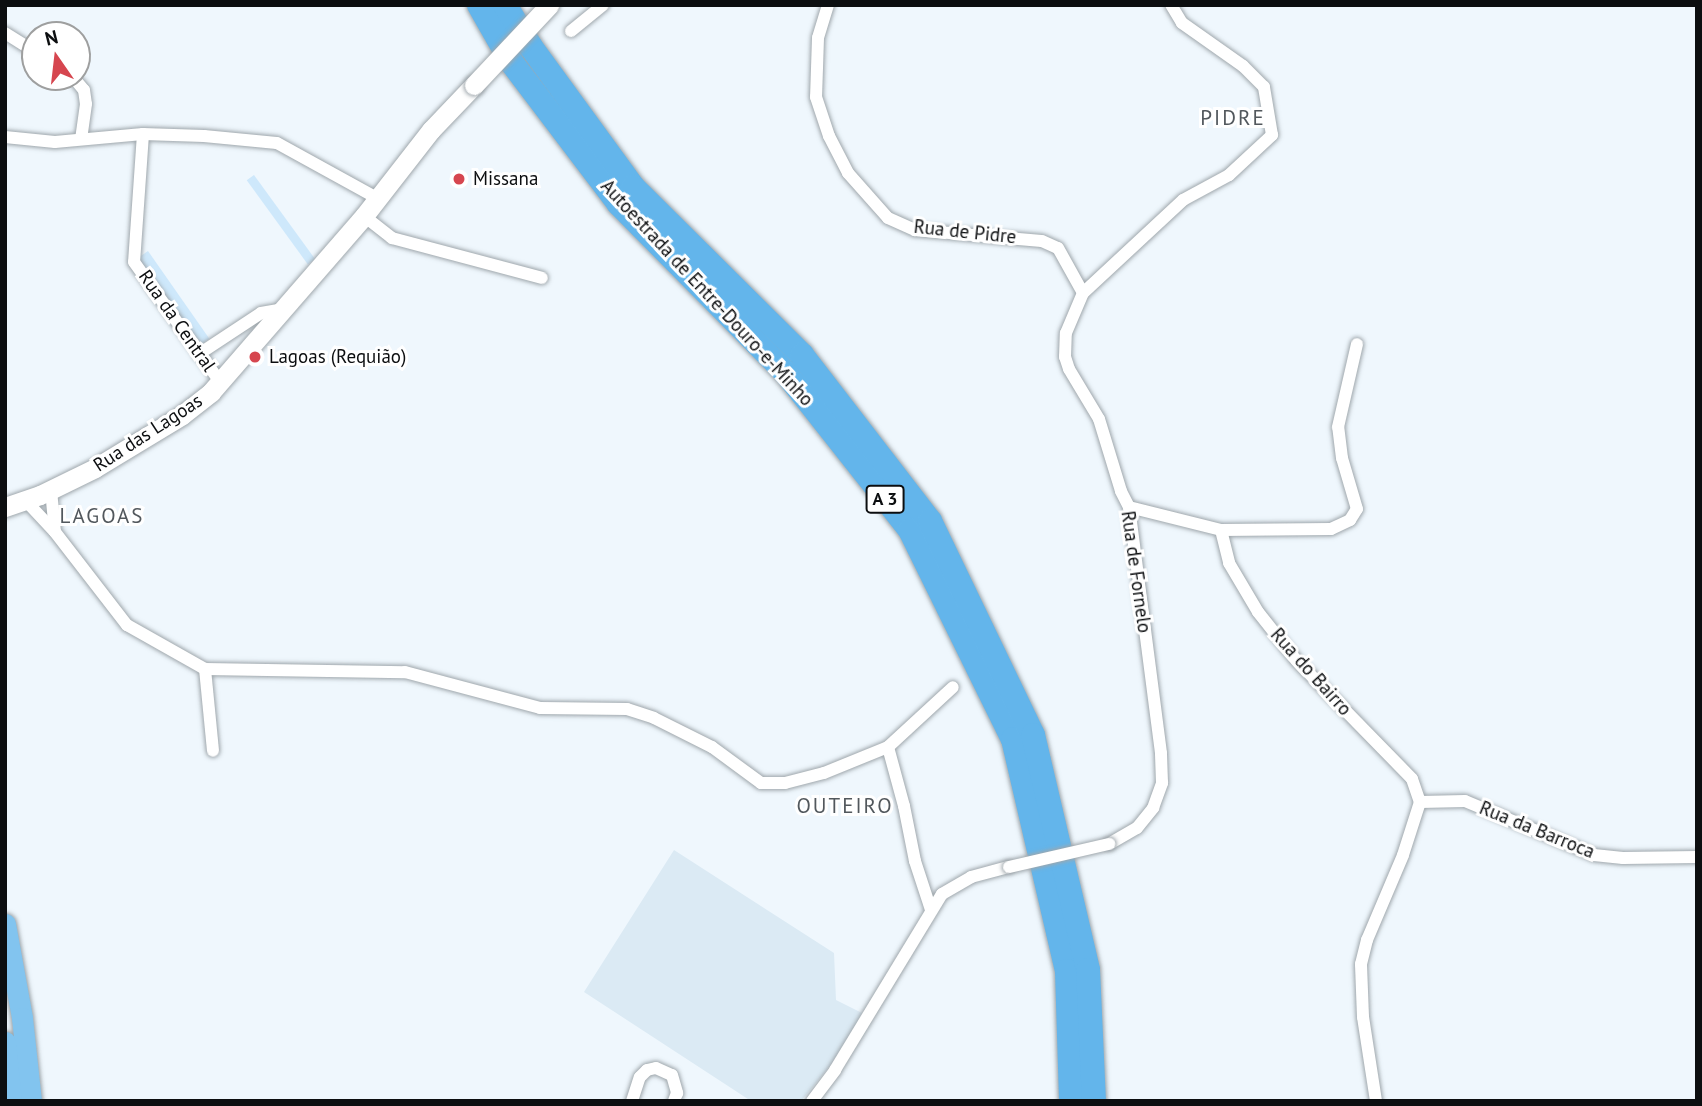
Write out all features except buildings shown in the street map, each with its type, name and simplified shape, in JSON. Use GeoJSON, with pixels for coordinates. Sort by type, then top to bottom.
{"type":"FeatureCollection","features":[{"type":"Feature","properties":{"kind":"highway","name":"Autoestrada de Entre-Douro-e-Minho"},"geometry":{"type":"LineString","coordinates":[[479,5],[512,63],[619,204],[786,373],[910,530],[1013,739],[1067,971],[1072,1101]]}},
{"type":"Feature","properties":{"kind":"highway","name":"Autoestrada de Entre-Douro-e-Minho"},"geometry":{"type":"LineString","coordinates":[[505,5],[531,47],[633,187],[802,355],[930,521],[1033,735],[1088,970],[1094,1101]]}},
{"type":"Feature","properties":{"kind":"highway"},"geometry":{"type":"LineString","coordinates":[[5,924],[22,1018],[31,1101]]}},
{"type":"Feature","properties":{"kind":"highway"},"geometry":{"type":"LineString","coordinates":[[5,1042],[11,1101]]}},
{"type":"Feature","properties":{"kind":"main road","name":"Rua das Lagoas"},"geometry":{"type":"LineString","coordinates":[[5,507],[51,490],[121,454],[172,421],[221,383],[364,216],[431,130],[549,5]]}},
{"type":"Feature","properties":{"kind":"street"},"geometry":{"type":"LineString","coordinates":[[571,31],[603,5]]}},
{"type":"Feature","properties":{"kind":"street","name":"Rua de Pidre"},"geometry":{"type":"LineString","coordinates":[[828,5],[818,38],[816,97],[829,136],[848,173],[888,218],[915,230],[1042,241],[1058,248],[1083,293]]}},
{"type":"Feature","properties":{"kind":"street"},"geometry":{"type":"LineString","coordinates":[[1083,293],[1183,200],[1229,175],[1272,135],[1264,87],[1243,66],[1182,23],[1171,5]]}},
{"type":"Feature","properties":{"kind":"street"},"geometry":{"type":"LineString","coordinates":[[5,33],[21,43]]}},
{"type":"Feature","properties":{"kind":"street"},"geometry":{"type":"LineString","coordinates":[[81,139],[86,104],[84,91]]}},
{"type":"Feature","properties":{"kind":"street"},"geometry":{"type":"LineString","coordinates":[[5,137],[55,142],[143,134],[277,143],[377,198]]}},
{"type":"Feature","properties":{"kind":"street","name":"Rua da Central"},"geometry":{"type":"LineString","coordinates":[[143,134],[134,262],[221,383]]}},
{"type":"Feature","properties":{"kind":"street"},"geometry":{"type":"LineString","coordinates":[[364,216],[393,238],[541,278]]}},
{"type":"Feature","properties":{"kind":"street","name":"Rua de Fornelo"},"geometry":{"type":"LineString","coordinates":[[931,910],[942,894],[971,877],[1109,845],[1137,828],[1153,808],[1161,783],[1157,719],[1129,507],[1118,482],[1099,419],[1069,369],[1065,357],[1066,332],[1083,293]]}},
{"type":"Feature","properties":{"kind":"street"},"geometry":{"type":"LineString","coordinates":[[199,354],[261,313],[284,309]]}},
{"type":"Feature","properties":{"kind":"street"},"geometry":{"type":"LineString","coordinates":[[1129,507],[1221,530],[1331,529],[1350,520],[1357,509],[1342,458],[1338,427],[1357,345]]}},
{"type":"Feature","properties":{"kind":"street"},"geometry":{"type":"LineString","coordinates":[[51,490],[55,532]]}},
{"type":"Feature","properties":{"kind":"street"},"geometry":{"type":"LineString","coordinates":[[25,500],[55,532],[127,625],[205,669],[405,672],[540,708],[627,709],[712,747],[761,783],[785,783],[824,773],[888,747],[953,687]]}},
{"type":"Feature","properties":{"kind":"street","name":"Rua do Bairro"},"geometry":{"type":"LineString","coordinates":[[1221,530],[1229,563],[1258,612],[1296,660],[1412,779],[1420,802]]}},
{"type":"Feature","properties":{"kind":"street"},"geometry":{"type":"LineString","coordinates":[[205,669],[213,751]]}},
{"type":"Feature","properties":{"kind":"street"},"geometry":{"type":"LineString","coordinates":[[811,1101],[835,1070],[931,910],[915,861],[888,747]]}},
{"type":"Feature","properties":{"kind":"street","name":"Rua da Barroca"},"geometry":{"type":"LineString","coordinates":[[1420,802],[1465,801],[1594,855],[1623,858],[1697,857]]}},
{"type":"Feature","properties":{"kind":"street"},"geometry":{"type":"LineString","coordinates":[[1376,1101],[1363,1017],[1362,964],[1367,940],[1403,855],[1420,802]]}},
{"type":"Feature","properties":{"kind":"street"},"geometry":{"type":"LineString","coordinates":[[632,1101],[640,1077],[647,1070],[656,1068],[672,1075],[677,1093],[674,1101]]}},
{"type":"Feature","properties":{"kind":"shaded area"},"geometry":{"type":"Polygon","coordinates":[[[254,175],[315,259],[308,264],[247,180],[254,175]]]}},
{"type":"Feature","properties":{"kind":"shaded area"},"geometry":{"type":"Polygon","coordinates":[[[148,251],[209,339],[198,347],[137,259],[148,251]]]}},
{"type":"Feature","properties":{"kind":"shaded area"},"geometry":{"type":"Polygon","coordinates":[[[674,850],[834,953],[836,1000],[862,1013],[842,1051],[801,1101],[751,1101],[584,992],[674,850]]]}},
{"type":"Feature","properties":{"kind":"place","name":"Missana"},"geometry":{"type":"Point","coordinates":[459,179]}},
{"type":"Feature","properties":{"kind":"place","name":"Lagoas (Requião)"},"geometry":{"type":"Point","coordinates":[255,357]}},
{"type":"Feature","properties":{"kind":"district","name":"PIDRE"},"geometry":{"type":"Point","coordinates":[1233,118]}},
{"type":"Feature","properties":{"kind":"district","name":"LAGOAS"},"geometry":{"type":"Point","coordinates":[102,516]}},
{"type":"Feature","properties":{"kind":"district","name":"OUTEIRO"},"geometry":{"type":"Point","coordinates":[845,806]}}]}
